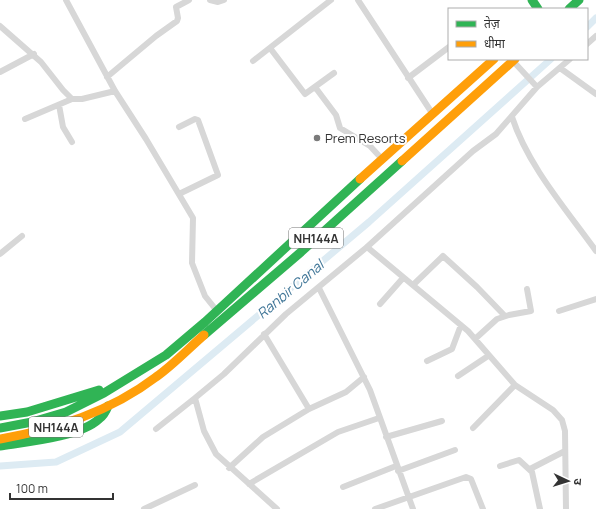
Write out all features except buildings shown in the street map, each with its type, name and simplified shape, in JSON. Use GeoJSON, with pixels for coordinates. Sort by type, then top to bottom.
{"type":"FeatureCollection","features":[{"type":"Feature","properties":{"kind":"main road"},"geometry":{"type":"LineString","coordinates":[[569,8],[579,0]]}},
{"type":"Feature","properties":{"kind":"main road"},"geometry":{"type":"LineString","coordinates":[[0,416],[27,412],[54,405],[117,384],[166,355],[217,311],[432,113],[493,60]]}},
{"type":"Feature","properties":{"kind":"main road","name":"NH144A"},"geometry":{"type":"LineString","coordinates":[[0,438],[68,424],[108,406],[136,391],[174,363],[301,252],[514,60]]}},
{"type":"Feature","properties":{"kind":"main road","name":"NH144A"},"geometry":{"type":"LineString","coordinates":[[0,428],[32,422],[66,412],[117,384]]}},
{"type":"Feature","properties":{"kind":"main road"},"geometry":{"type":"LineString","coordinates":[[0,446],[30,441],[74,430],[97,421],[104,415],[108,406]]}},
{"type":"Feature","properties":{"kind":"street"},"geometry":{"type":"LineString","coordinates":[[66,0],[115,91],[180,194],[194,221],[192,263],[205,296],[217,311]]}},
{"type":"Feature","properties":{"kind":"street"},"geometry":{"type":"LineString","coordinates":[[107,77],[156,36],[177,21],[178,18],[176,7],[189,0]]}},
{"type":"Feature","properties":{"kind":"street"},"geometry":{"type":"LineString","coordinates":[[210,0],[218,2],[224,0]]}},
{"type":"Feature","properties":{"kind":"street"},"geometry":{"type":"LineString","coordinates":[[253,60],[331,0]]}},
{"type":"Feature","properties":{"kind":"street"},"geometry":{"type":"LineString","coordinates":[[358,0],[432,113]]}},
{"type":"Feature","properties":{"kind":"street"},"geometry":{"type":"LineString","coordinates":[[0,26],[34,54],[72,99]]}},
{"type":"Feature","properties":{"kind":"street"},"geometry":{"type":"LineString","coordinates":[[588,43],[596,36]]}},
{"type":"Feature","properties":{"kind":"street"},"geometry":{"type":"LineString","coordinates":[[408,78],[448,47]]}},
{"type":"Feature","properties":{"kind":"street"},"geometry":{"type":"LineString","coordinates":[[270,48],[306,94],[334,73]]}},
{"type":"Feature","properties":{"kind":"street"},"geometry":{"type":"LineString","coordinates":[[0,72],[34,54]]}},
{"type":"Feature","properties":{"kind":"street"},"geometry":{"type":"LineString","coordinates":[[514,60],[523,74],[537,88]]}},
{"type":"Feature","properties":{"kind":"street"},"geometry":{"type":"LineString","coordinates":[[156,429],[224,374],[264,334],[368,248],[473,151],[496,134],[537,88],[569,60]]}},
{"type":"Feature","properties":{"kind":"street"},"geometry":{"type":"LineString","coordinates":[[560,68],[596,95]]}},
{"type":"Feature","properties":{"kind":"street"},"geometry":{"type":"LineString","coordinates":[[315,87],[336,115],[340,128],[370,146],[382,159]]}},
{"type":"Feature","properties":{"kind":"street"},"geometry":{"type":"LineString","coordinates":[[25,120],[72,99],[82,99],[115,91]]}},
{"type":"Feature","properties":{"kind":"street"},"geometry":{"type":"LineString","coordinates":[[59,105],[63,127],[72,142]]}},
{"type":"Feature","properties":{"kind":"street"},"geometry":{"type":"LineString","coordinates":[[512,117],[518,135],[532,160],[596,251]]}},
{"type":"Feature","properties":{"kind":"street"},"geometry":{"type":"LineString","coordinates":[[179,127],[194,119],[198,120],[218,175],[180,194]]}},
{"type":"Feature","properties":{"kind":"street"},"geometry":{"type":"LineString","coordinates":[[0,254],[22,236]]}},
{"type":"Feature","properties":{"kind":"street"},"geometry":{"type":"LineString","coordinates":[[368,248],[461,325],[515,385],[548,405],[562,420],[565,431],[566,509]]}},
{"type":"Feature","properties":{"kind":"street"},"geometry":{"type":"LineString","coordinates":[[413,285],[443,256],[477,287],[504,316]]}},
{"type":"Feature","properties":{"kind":"street"},"geometry":{"type":"LineString","coordinates":[[380,304],[403,278]]}},
{"type":"Feature","properties":{"kind":"street"},"geometry":{"type":"LineString","coordinates":[[319,288],[364,377],[413,509]]}},
{"type":"Feature","properties":{"kind":"street"},"geometry":{"type":"LineString","coordinates":[[475,339],[497,319],[504,316],[531,312],[527,289]]}},
{"type":"Feature","properties":{"kind":"street"},"geometry":{"type":"LineString","coordinates":[[559,311],[596,300]]}},
{"type":"Feature","properties":{"kind":"street"},"geometry":{"type":"LineString","coordinates":[[427,361],[452,348],[461,325]]}},
{"type":"Feature","properties":{"kind":"street"},"geometry":{"type":"LineString","coordinates":[[264,334],[309,409]]}},
{"type":"Feature","properties":{"kind":"street"},"geometry":{"type":"LineString","coordinates":[[458,376],[488,356]]}},
{"type":"Feature","properties":{"kind":"street"},"geometry":{"type":"LineString","coordinates":[[229,468],[264,437],[309,409],[346,392],[364,377]]}},
{"type":"Feature","properties":{"kind":"street"},"geometry":{"type":"LineString","coordinates":[[474,428],[515,385]]}},
{"type":"Feature","properties":{"kind":"street"},"geometry":{"type":"LineString","coordinates":[[195,398],[201,424],[210,445],[221,460],[277,509]]}},
{"type":"Feature","properties":{"kind":"street"},"geometry":{"type":"LineString","coordinates":[[250,484],[338,432],[379,418]]}},
{"type":"Feature","properties":{"kind":"street"},"geometry":{"type":"LineString","coordinates":[[386,437],[442,421]]}},
{"type":"Feature","properties":{"kind":"street"},"geometry":{"type":"LineString","coordinates":[[343,487],[455,450]]}},
{"type":"Feature","properties":{"kind":"street"},"geometry":{"type":"LineString","coordinates":[[530,469],[565,451]]}},
{"type":"Feature","properties":{"kind":"street"},"geometry":{"type":"LineString","coordinates":[[500,466],[519,460],[530,469],[540,509]]}},
{"type":"Feature","properties":{"kind":"street"},"geometry":{"type":"LineString","coordinates":[[375,509],[466,477],[471,479],[483,509]]}},
{"type":"Feature","properties":{"kind":"street"},"geometry":{"type":"LineString","coordinates":[[144,509],[195,485]]}},
{"type":"Feature","properties":{"kind":"waterway","name":"Ranbir Canal"},"geometry":{"type":"LineString","coordinates":[[588,26],[596,18]]}},
{"type":"Feature","properties":{"kind":"waterway","name":"Ranbir Canal"},"geometry":{"type":"LineString","coordinates":[[0,466],[56,462],[120,432],[369,222],[550,60]]}},
{"type":"Feature","properties":{"kind":"traffic: fast"},"geometry":{"type":"LineString","coordinates":[[532,0],[537,8]]}},
{"type":"Feature","properties":{"kind":"traffic: fast"},"geometry":{"type":"LineString","coordinates":[[570,8],[579,0]]}},
{"type":"Feature","properties":{"kind":"traffic: fast"},"geometry":{"type":"LineString","coordinates":[[204,335],[301,252],[402,161]]}},
{"type":"Feature","properties":{"kind":"traffic: fast"},"geometry":{"type":"LineString","coordinates":[[0,428],[32,422],[66,412],[104,393],[166,355],[205,322],[360,179]]}},
{"type":"Feature","properties":{"kind":"traffic: fast"},"geometry":{"type":"LineString","coordinates":[[0,416],[27,412],[99,390]]}},
{"type":"Feature","properties":{"kind":"traffic: fast"},"geometry":{"type":"LineString","coordinates":[[0,446],[52,438],[79,430],[100,418],[108,406]]}},
{"type":"Feature","properties":{"kind":"traffic: slow"},"geometry":{"type":"LineString","coordinates":[[360,179],[493,60]]}},
{"type":"Feature","properties":{"kind":"traffic: slow"},"geometry":{"type":"LineString","coordinates":[[402,161],[514,60]]}},
{"type":"Feature","properties":{"kind":"traffic: slow"},"geometry":{"type":"LineString","coordinates":[[0,439],[62,424],[120,400],[162,372],[204,335]]}},
{"type":"Feature","properties":{"kind":"place","name":"Prem Resorts"},"geometry":{"type":"Point","coordinates":[317,138]}}]}
